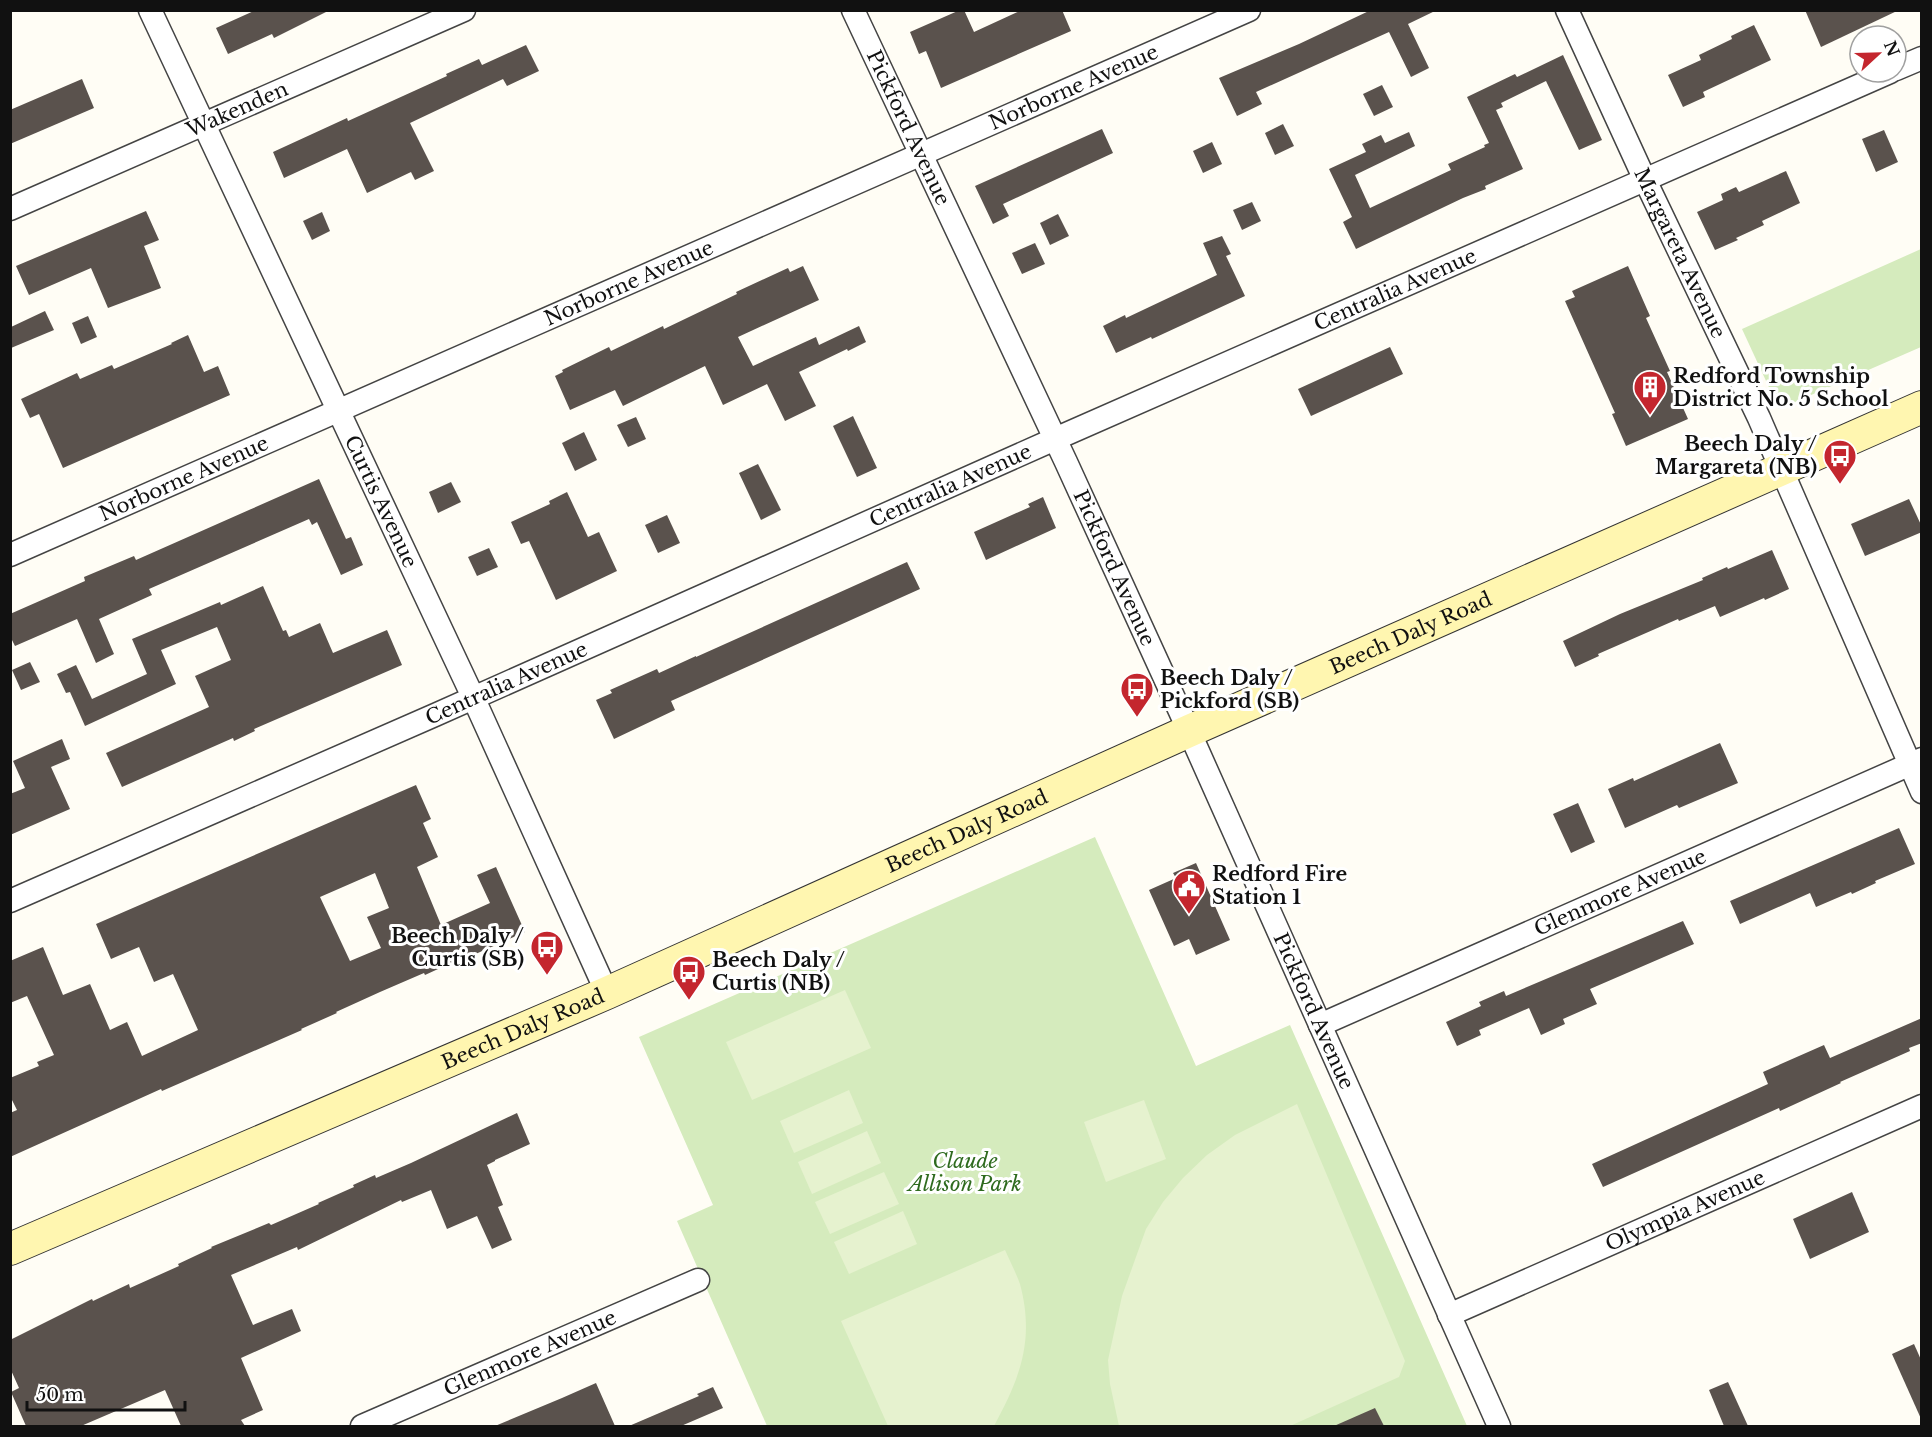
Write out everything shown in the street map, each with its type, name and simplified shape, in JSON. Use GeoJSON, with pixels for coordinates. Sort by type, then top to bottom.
{"type":"FeatureCollection","features":[{"type":"Feature","properties":{"kind":"main road","name":"Beech Daly Road"},"geometry":{"type":"LineString","coordinates":[[10,1249],[607,993],[1189,731],[1922,407]]}},
{"type":"Feature","properties":{"kind":"street","name":"Curtis Avenue"},"geometry":{"type":"LineString","coordinates":[[150,10],[473,697],[607,993]]}},
{"type":"Feature","properties":{"kind":"street","name":"Wakenden"},"geometry":{"type":"LineString","coordinates":[[10,209],[464,10]]}},
{"type":"Feature","properties":{"kind":"street","name":"Pickford Avenue"},"geometry":{"type":"LineString","coordinates":[[853,10],[1055,439],[1189,731],[1499,1426]]}},
{"type":"Feature","properties":{"kind":"street","name":"Norborne Avenue"},"geometry":{"type":"LineString","coordinates":[[10,555],[1249,10]]}},
{"type":"Feature","properties":{"kind":"street","name":"Margareta Avenue"},"geometry":{"type":"LineString","coordinates":[[1568,10],[1645,180],[1759,418],[1779,469],[1915,762],[1922,792]]}},
{"type":"Feature","properties":{"kind":"street"},"geometry":{"type":"LineString","coordinates":[[1908,64],[1922,58]]}},
{"type":"Feature","properties":{"kind":"street","name":"Centralia Avenue"},"geometry":{"type":"LineString","coordinates":[[10,901],[1863,84]]}},
{"type":"Feature","properties":{"kind":"street","name":"Glenmore Avenue"},"geometry":{"type":"LineString","coordinates":[[1320,1025],[1915,762]]}},
{"type":"Feature","properties":{"kind":"street","name":"Olympia Avenue"},"geometry":{"type":"LineString","coordinates":[[1449,1315],[1922,1106]]}},
{"type":"Feature","properties":{"kind":"street","name":"Glenmore Avenue"},"geometry":{"type":"LineString","coordinates":[[362,1426],[698,1280]]}},
{"type":"Feature","properties":{"kind":"green space"},"geometry":{"type":"Polygon","coordinates":[[[1921,249],[1921,347],[1779,409],[1742,329],[1921,249]]]}},
{"type":"Feature","properties":{"kind":"green space","name":"Claude Allison Park"},"geometry":{"type":"Polygon","coordinates":[[[1095,837],[1196,1066],[1290,1025],[1467,1426],[767,1426],[677,1221],[713,1205],[639,1037],[1095,837]]]}},
{"type":"Feature","properties":{"kind":"green space"},"geometry":{"type":"Polygon","coordinates":[[[845,990],[871,1048],[752,1100],[726,1042],[845,990]]]}},
{"type":"Feature","properties":{"kind":"green space"},"geometry":{"type":"Polygon","coordinates":[[[849,1090],[863,1123],[794,1153],[780,1121],[849,1090]]]}},
{"type":"Feature","properties":{"kind":"green space"},"geometry":{"type":"Polygon","coordinates":[[[1144,1100],[1166,1159],[1106,1182],[1084,1122],[1144,1100]]]}},
{"type":"Feature","properties":{"kind":"green space"},"geometry":{"type":"Polygon","coordinates":[[[1297,1104],[1405,1361],[1399,1377],[1290,1426],[1119,1426],[1110,1384],[1108,1360],[1122,1296],[1146,1229],[1163,1202],[1183,1178],[1207,1155],[1235,1135],[1297,1104]]]}},
{"type":"Feature","properties":{"kind":"green space"},"geometry":{"type":"Polygon","coordinates":[[[867,1131],[881,1163],[812,1194],[798,1162],[867,1131]]]}},
{"type":"Feature","properties":{"kind":"green space"},"geometry":{"type":"Polygon","coordinates":[[[884,1172],[899,1204],[830,1234],[815,1202],[884,1172]]]}},
{"type":"Feature","properties":{"kind":"green space"},"geometry":{"type":"Polygon","coordinates":[[[903,1211],[917,1244],[849,1274],[834,1242],[903,1211]]]}},
{"type":"Feature","properties":{"kind":"green space"},"geometry":{"type":"Polygon","coordinates":[[[1005,1250],[1020,1284],[1026,1323],[1025,1341],[1018,1375],[994,1426],[888,1426],[841,1321],[1005,1250]]]}},
{"type":"Feature","properties":{"kind":"building"},"geometry":{"type":"Polygon","coordinates":[[[256,10],[330,10],[274,38],[272,34],[228,54],[216,28],[256,10]]]}},
{"type":"Feature","properties":{"kind":"building"},"geometry":{"type":"Polygon","coordinates":[[[964,10],[974,32],[1022,10],[1062,10],[1071,31],[941,88],[926,51],[919,54],[910,32],[964,10]]]}},
{"type":"Feature","properties":{"kind":"building"},"geometry":{"type":"Polygon","coordinates":[[[1371,10],[1437,10],[1408,24],[1429,68],[1411,77],[1389,32],[1256,92],[1262,104],[1237,116],[1219,78],[1371,10]]]}},
{"type":"Feature","properties":{"kind":"building"},"geometry":{"type":"Polygon","coordinates":[[[1805,10],[1899,10],[1869,24],[1848,24],[1848,34],[1821,47],[1805,10]]]}},
{"type":"Feature","properties":{"kind":"building"},"geometry":{"type":"Polygon","coordinates":[[[1754,25],[1771,60],[1703,92],[1705,97],[1683,107],[1668,75],[1701,60],[1699,55],[1754,25]]]}},
{"type":"Feature","properties":{"kind":"building"},"geometry":{"type":"Polygon","coordinates":[[[526,45],[539,71],[507,86],[503,79],[410,123],[434,171],[415,180],[411,172],[367,193],[347,149],[284,178],[273,152],[347,118],[348,121],[479,59],[482,65],[526,45]]]}},
{"type":"Feature","properties":{"kind":"building"},"geometry":{"type":"Polygon","coordinates":[[[1563,55],[1602,140],[1579,150],[1546,81],[1501,103],[1503,107],[1496,110],[1523,169],[1485,186],[1486,189],[1356,249],[1343,222],[1352,217],[1329,169],[1366,152],[1362,144],[1381,135],[1385,143],[1409,132],[1415,146],[1355,175],[1370,208],[1451,170],[1448,164],[1489,143],[1467,97],[1515,74],[1517,77],[1563,55]]]}},
{"type":"Feature","properties":{"kind":"building"},"geometry":{"type":"Polygon","coordinates":[[[82,79],[94,108],[10,144],[10,110],[82,79]]]}},
{"type":"Feature","properties":{"kind":"building"},"geometry":{"type":"Polygon","coordinates":[[[1382,85],[1393,107],[1374,116],[1363,94],[1382,85]]]}},
{"type":"Feature","properties":{"kind":"building"},"geometry":{"type":"Polygon","coordinates":[[[1283,124],[1294,146],[1275,155],[1265,133],[1283,124]]]}},
{"type":"Feature","properties":{"kind":"building"},"geometry":{"type":"Polygon","coordinates":[[[1102,129],[1113,153],[1003,204],[1009,216],[993,224],[975,186],[1102,129]]]}},
{"type":"Feature","properties":{"kind":"building"},"geometry":{"type":"Polygon","coordinates":[[[1884,130],[1898,162],[1876,172],[1862,139],[1884,130]]]}},
{"type":"Feature","properties":{"kind":"building"},"geometry":{"type":"Polygon","coordinates":[[[1212,142],[1222,164],[1203,173],[1193,151],[1212,142]]]}},
{"type":"Feature","properties":{"kind":"building"},"geometry":{"type":"Polygon","coordinates":[[[1786,171],[1800,203],[1762,221],[1764,225],[1715,250],[1697,212],[1723,200],[1721,194],[1736,187],[1739,192],[1786,171]]]}},
{"type":"Feature","properties":{"kind":"building"},"geometry":{"type":"Polygon","coordinates":[[[1252,202],[1261,221],[1242,230],[1233,210],[1252,202]]]}},
{"type":"Feature","properties":{"kind":"building"},"geometry":{"type":"Polygon","coordinates":[[[146,211],[159,240],[144,246],[161,288],[108,308],[91,268],[29,295],[16,266],[146,211]]]}},
{"type":"Feature","properties":{"kind":"building"},"geometry":{"type":"Polygon","coordinates":[[[322,212],[330,231],[312,240],[303,221],[322,212]]]}},
{"type":"Feature","properties":{"kind":"building"},"geometry":{"type":"Polygon","coordinates":[[[1058,214],[1069,236],[1050,245],[1040,223],[1058,214]]]}},
{"type":"Feature","properties":{"kind":"building"},"geometry":{"type":"Polygon","coordinates":[[[1222,236],[1231,254],[1226,256],[1245,296],[1116,353],[1103,326],[1125,315],[1126,318],[1217,275],[1203,243],[1222,236]]]}},
{"type":"Feature","properties":{"kind":"building"},"geometry":{"type":"Polygon","coordinates":[[[1035,243],[1045,264],[1022,274],[1012,253],[1035,243]]]}},
{"type":"Feature","properties":{"kind":"building"},"geometry":{"type":"Polygon","coordinates":[[[803,266],[819,300],[738,337],[753,366],[816,337],[819,345],[859,326],[866,342],[799,372],[816,406],[785,421],[767,384],[723,405],[705,366],[623,406],[615,390],[570,410],[555,376],[563,372],[562,370],[609,347],[611,351],[663,326],[664,329],[788,268],[790,272],[803,266]]]}},
{"type":"Feature","properties":{"kind":"building"},"geometry":{"type":"Polygon","coordinates":[[[1628,266],[1650,316],[1646,318],[1670,371],[1667,372],[1688,419],[1626,446],[1612,414],[1615,413],[1565,301],[1575,297],[1572,291],[1628,266]]]}},
{"type":"Feature","properties":{"kind":"building"},"geometry":{"type":"Polygon","coordinates":[[[45,311],[54,330],[11,348],[11,327],[45,311]]]}},
{"type":"Feature","properties":{"kind":"building"},"geometry":{"type":"Polygon","coordinates":[[[88,316],[97,337],[81,344],[72,323],[88,316]]]}},
{"type":"Feature","properties":{"kind":"building"},"geometry":{"type":"Polygon","coordinates":[[[188,335],[204,372],[218,366],[230,395],[63,468],[39,414],[30,418],[21,399],[77,373],[80,379],[112,365],[114,369],[188,335]]]}},
{"type":"Feature","properties":{"kind":"building"},"geometry":{"type":"Polygon","coordinates":[[[1390,347],[1403,374],[1311,416],[1298,389],[1390,347]]]}},
{"type":"Feature","properties":{"kind":"building"},"geometry":{"type":"Polygon","coordinates":[[[853,416],[877,468],[857,477],[833,426],[853,416]]]}},
{"type":"Feature","properties":{"kind":"building"},"geometry":{"type":"Polygon","coordinates":[[[636,417],[646,439],[628,447],[617,425],[636,417]]]}},
{"type":"Feature","properties":{"kind":"building"},"geometry":{"type":"Polygon","coordinates":[[[584,432],[597,460],[575,471],[562,443],[584,432]]]}},
{"type":"Feature","properties":{"kind":"building"},"geometry":{"type":"Polygon","coordinates":[[[758,464],[781,510],[761,520],[739,473],[758,464]]]}},
{"type":"Feature","properties":{"kind":"building"},"geometry":{"type":"Polygon","coordinates":[[[319,479],[346,539],[351,537],[363,565],[341,575],[317,522],[312,525],[309,519],[149,589],[152,595],[99,619],[114,654],[96,663],[77,619],[15,646],[10,636],[10,614],[85,581],[84,577],[134,556],[136,560],[319,479]]]}},
{"type":"Feature","properties":{"kind":"building"},"geometry":{"type":"Polygon","coordinates":[[[451,482],[461,502],[438,513],[429,492],[451,482]]]}},
{"type":"Feature","properties":{"kind":"building"},"geometry":{"type":"Polygon","coordinates":[[[567,492],[588,537],[599,532],[617,571],[556,600],[529,541],[521,544],[511,522],[550,504],[549,501],[567,492]]]}},
{"type":"Feature","properties":{"kind":"building"},"geometry":{"type":"Polygon","coordinates":[[[1043,497],[1056,528],[986,560],[974,532],[1030,507],[1028,504],[1043,497]]]}},
{"type":"Feature","properties":{"kind":"building"},"geometry":{"type":"Polygon","coordinates":[[[1909,499],[1922,527],[1922,532],[1865,556],[1851,524],[1909,499]]]}},
{"type":"Feature","properties":{"kind":"building"},"geometry":{"type":"Polygon","coordinates":[[[667,515],[680,543],[658,553],[645,525],[667,515]]]}},
{"type":"Feature","properties":{"kind":"building"},"geometry":{"type":"Polygon","coordinates":[[[489,548],[498,567],[477,576],[468,557],[489,548]]]}},
{"type":"Feature","properties":{"kind":"building"},"geometry":{"type":"Polygon","coordinates":[[[1772,550],[1789,589],[1720,617],[1715,606],[1679,621],[1678,619],[1598,654],[1599,656],[1575,667],[1563,641],[1620,614],[1703,580],[1702,578],[1727,567],[1728,569],[1772,550]]]}},
{"type":"Feature","properties":{"kind":"building"},"geometry":{"type":"Polygon","coordinates":[[[907,562],[920,589],[671,701],[675,710],[614,739],[596,700],[612,693],[610,690],[657,669],[659,673],[907,562]]]}},
{"type":"Feature","properties":{"kind":"building"},"geometry":{"type":"Polygon","coordinates":[[[263,586],[283,631],[286,630],[289,637],[320,623],[333,653],[387,630],[402,665],[254,729],[255,731],[234,741],[233,738],[122,787],[106,753],[209,707],[195,676],[231,660],[217,627],[161,650],[176,684],[85,726],[70,692],[66,693],[57,674],[76,665],[92,699],[147,674],[132,639],[220,602],[221,605],[263,586]]]}},
{"type":"Feature","properties":{"kind":"building"},"geometry":{"type":"Polygon","coordinates":[[[30,662],[40,682],[21,690],[12,670],[30,662]]]}},
{"type":"Feature","properties":{"kind":"building"},"geometry":{"type":"Polygon","coordinates":[[[62,739],[70,759],[51,767],[70,809],[10,835],[10,794],[25,788],[13,761],[62,739]]]}},
{"type":"Feature","properties":{"kind":"building"},"geometry":{"type":"Polygon","coordinates":[[[1720,743],[1738,783],[1679,808],[1677,805],[1625,828],[1608,789],[1633,778],[1634,781],[1720,743]]]}},
{"type":"Feature","properties":{"kind":"building"},"geometry":{"type":"Polygon","coordinates":[[[416,785],[431,819],[423,823],[438,857],[417,867],[441,925],[490,903],[477,875],[496,867],[525,932],[380,992],[302,1030],[162,1091],[161,1089],[10,1157],[10,1113],[17,1110],[10,1096],[10,1078],[39,1066],[37,1062],[54,1055],[27,996],[10,1003],[10,961],[43,947],[63,995],[90,984],[110,1030],[127,1022],[142,1056],[198,1030],[173,974],[154,982],[139,947],[111,959],[96,924],[416,785]],[[375,873],[320,897],[350,961],[381,948],[367,917],[389,908],[375,873]]]}},
{"type":"Feature","properties":{"kind":"building"},"geometry":{"type":"Polygon","coordinates":[[[1578,803],[1595,842],[1571,853],[1553,814],[1578,803]]]}},
{"type":"Feature","properties":{"kind":"building"},"geometry":{"type":"Polygon","coordinates":[[[1899,828],[1915,864],[1875,881],[1876,883],[1852,894],[1851,892],[1816,907],[1810,893],[1740,924],[1730,901],[1899,828]]]}},
{"type":"Feature","properties":{"kind":"building","name":"Redford Fire Station 1"},"geometry":{"type":"Polygon","coordinates":[[[1196,863],[1230,940],[1196,955],[1189,939],[1174,946],[1149,890],[1176,878],[1173,873],[1196,863]]]}},
{"type":"Feature","properties":{"kind":"building"},"geometry":{"type":"Polygon","coordinates":[[[1683,921],[1694,944],[1590,989],[1597,1004],[1563,1019],[1565,1024],[1541,1035],[1529,1008],[1479,1030],[1481,1035],[1457,1046],[1446,1022],[1481,1006],[1479,1002],[1504,991],[1506,996],[1683,921]]]}},
{"type":"Feature","properties":{"kind":"building"},"geometry":{"type":"Polygon","coordinates":[[[1922,1018],[1922,1043],[1909,1048],[1910,1051],[1780,1111],[1779,1108],[1603,1187],[1592,1164],[1768,1084],[1763,1072],[1824,1045],[1830,1058],[1922,1018]]]}},
{"type":"Feature","properties":{"kind":"building"},"geometry":{"type":"Polygon","coordinates":[[[517,1113],[530,1144],[487,1165],[503,1205],[498,1207],[512,1240],[492,1249],[477,1216],[447,1229],[431,1190],[402,1202],[401,1200],[298,1250],[297,1247],[231,1275],[253,1325],[292,1309],[301,1331],[241,1358],[263,1410],[241,1420],[245,1426],[181,1426],[165,1390],[81,1426],[26,1426],[11,1392],[19,1388],[10,1368],[10,1340],[92,1299],[93,1301],[129,1284],[130,1288],[179,1266],[178,1264],[211,1247],[319,1204],[354,1187],[353,1185],[411,1163],[517,1113]]]}},
{"type":"Feature","properties":{"kind":"building"},"geometry":{"type":"Polygon","coordinates":[[[1852,1192],[1869,1232],[1810,1259],[1793,1219],[1852,1192]]]}},
{"type":"Feature","properties":{"kind":"building"},"geometry":{"type":"Polygon","coordinates":[[[1914,1344],[1922,1362],[1922,1421],[1892,1354],[1914,1344]]]}},
{"type":"Feature","properties":{"kind":"building"},"geometry":{"type":"Polygon","coordinates":[[[1728,1382],[1748,1426],[1724,1426],[1709,1390],[1728,1382]]]}},
{"type":"Feature","properties":{"kind":"building"},"geometry":{"type":"Polygon","coordinates":[[[596,1383],[615,1426],[495,1426],[562,1398],[596,1383]]]}},
{"type":"Feature","properties":{"kind":"building"},"geometry":{"type":"Polygon","coordinates":[[[713,1387],[723,1408],[681,1426],[629,1426],[699,1396],[697,1394],[713,1387]]]}},
{"type":"Feature","properties":{"kind":"building"},"geometry":{"type":"Polygon","coordinates":[[[1375,1408],[1384,1426],[1334,1426],[1375,1408]]]}},
{"type":"Feature","properties":{"kind":"place","name":"Redford Township District No. 5 School"},"geometry":{"type":"Point","coordinates":[1650,416]}},
{"type":"Feature","properties":{"kind":"place","name":"Beech Daly / Margareta (NB)"},"geometry":{"type":"Point","coordinates":[1840,485]}},
{"type":"Feature","properties":{"kind":"place","name":"Beech Daly / Pickford (SB)"},"geometry":{"type":"Point","coordinates":[1137,718]}},
{"type":"Feature","properties":{"kind":"place","name":"Redford Fire Station 1"},"geometry":{"type":"Point","coordinates":[1189,915]}},
{"type":"Feature","properties":{"kind":"place","name":"Beech Daly / Curtis (SB)"},"geometry":{"type":"Point","coordinates":[547,976]}},
{"type":"Feature","properties":{"kind":"place","name":"Beech Daly / Curtis (NB)"},"geometry":{"type":"Point","coordinates":[689,1001]}}]}
